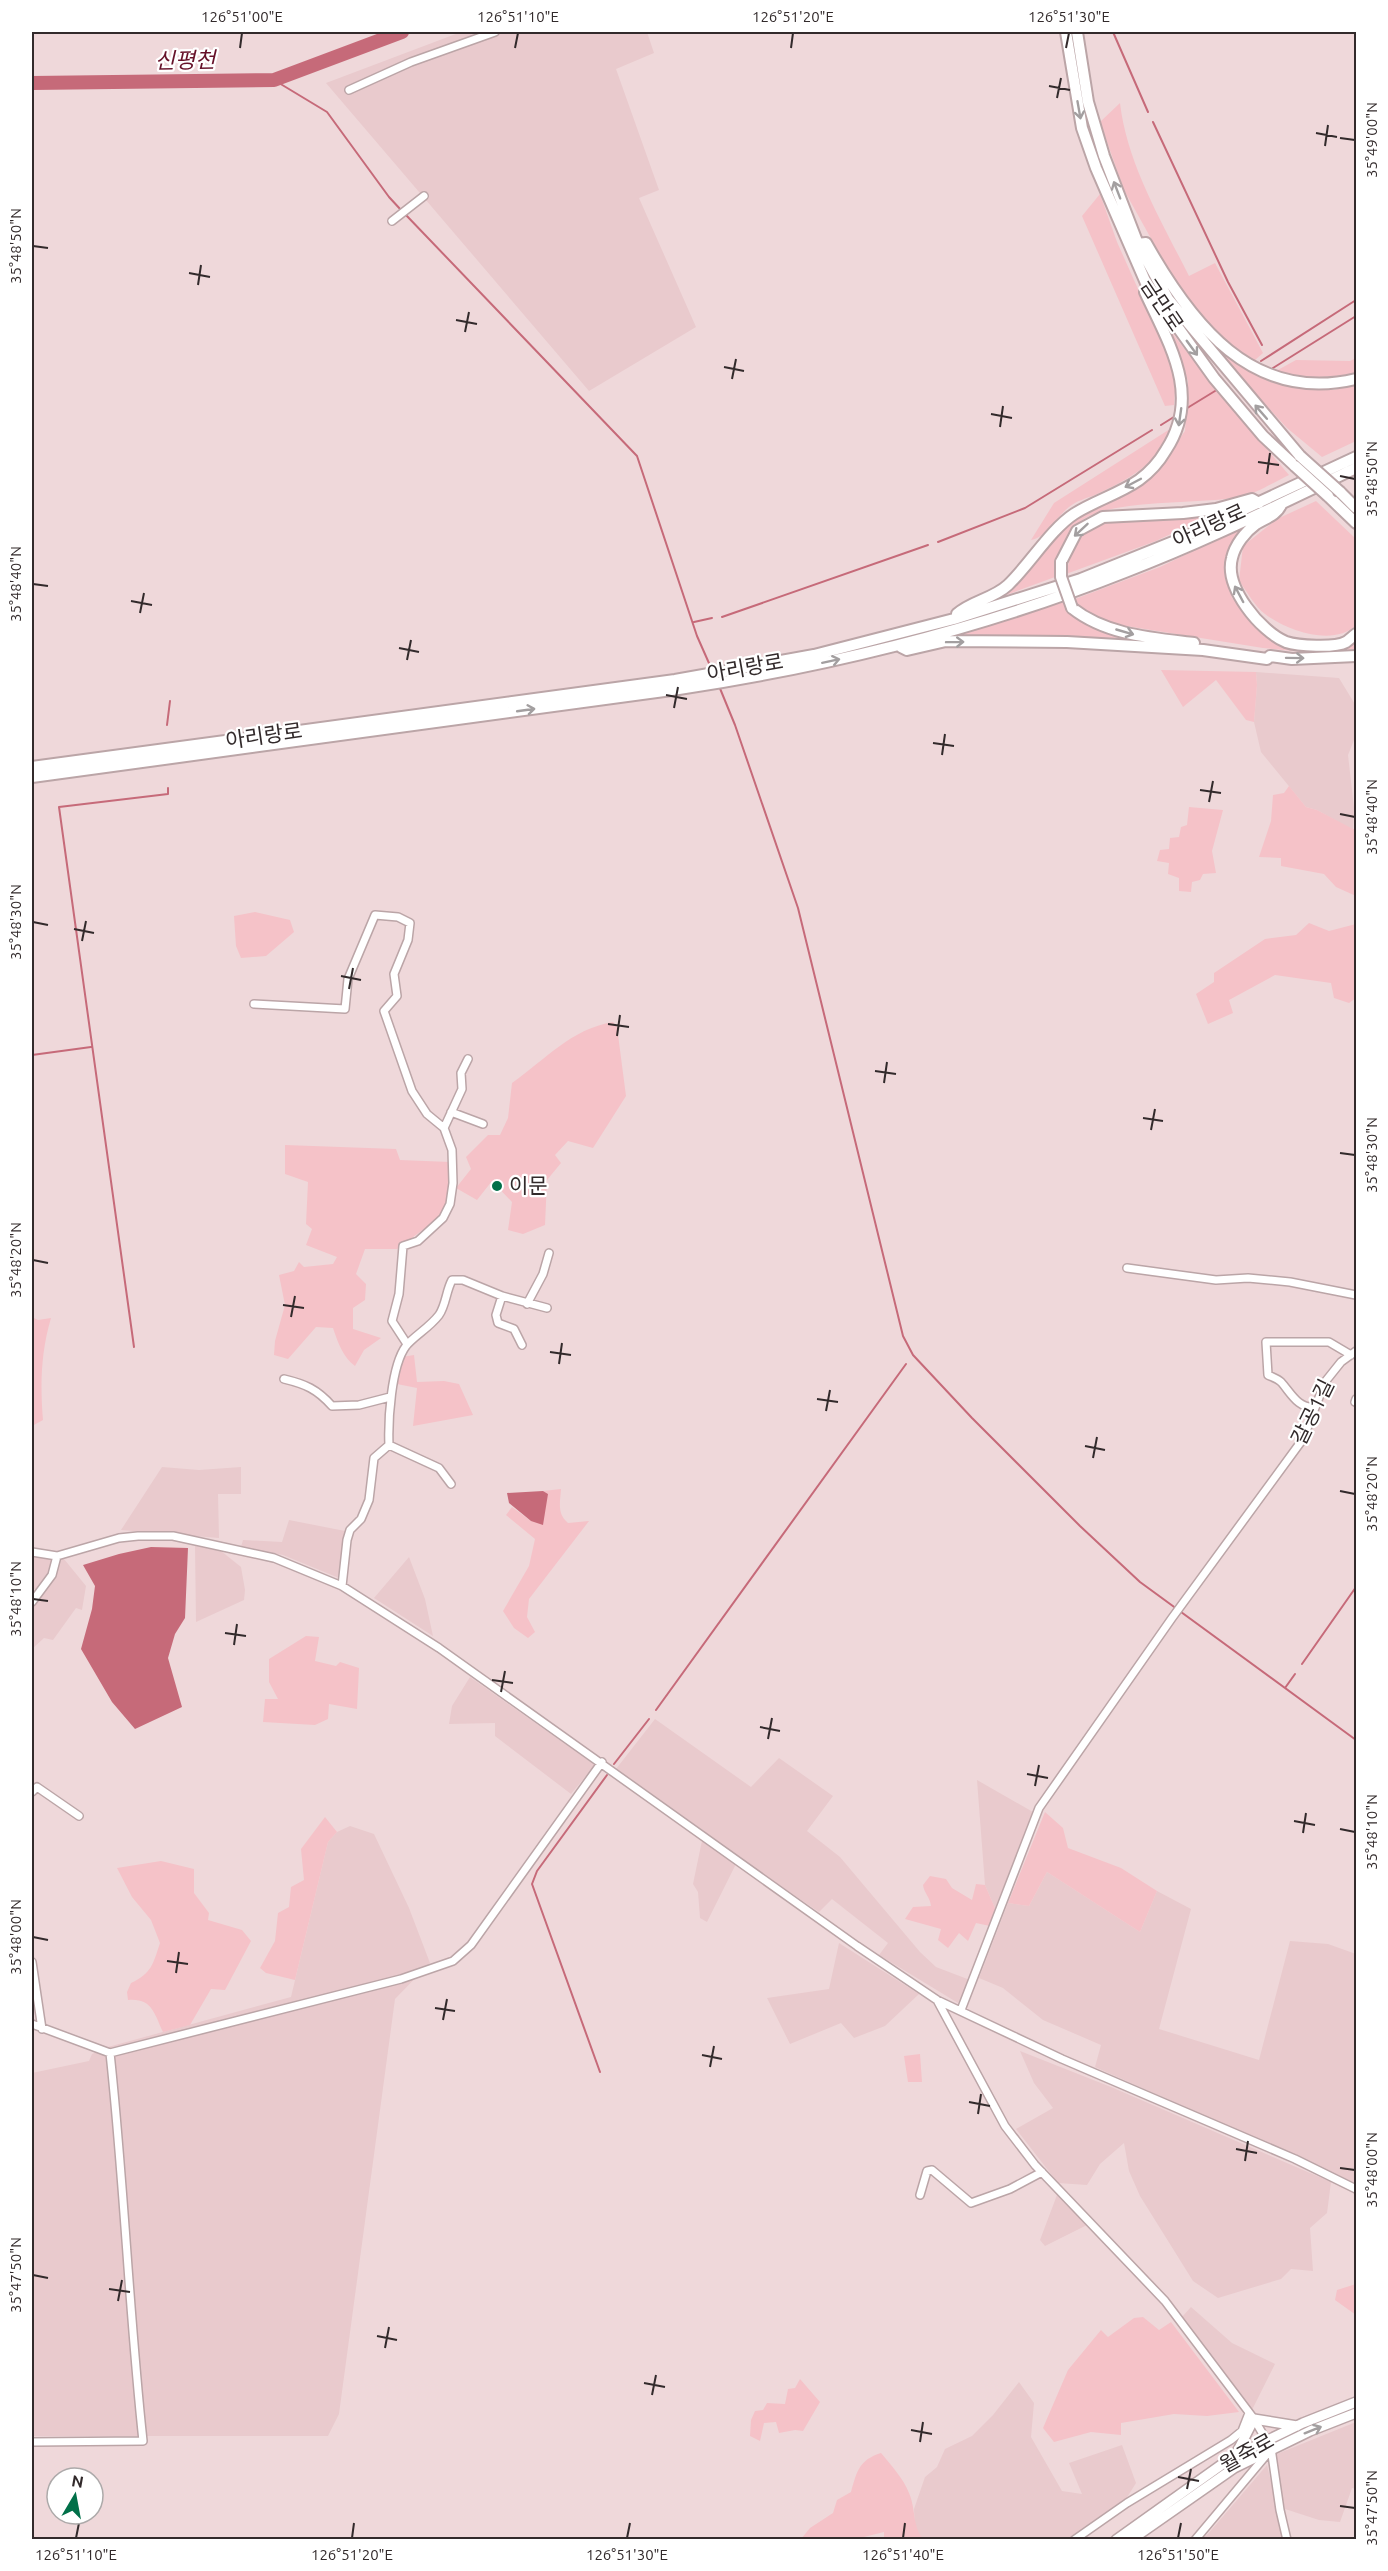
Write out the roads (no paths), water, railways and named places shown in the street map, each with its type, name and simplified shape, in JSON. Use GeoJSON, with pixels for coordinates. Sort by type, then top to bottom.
{"type":"FeatureCollection","features":[{"type":"Feature","properties":{"kind":"highway","name":"금만로"},"geometry":{"type":"LineString","coordinates":[[1066,32],[1082,128],[1096,168],[1146,283],[1214,378],[1263,436],[1340,492],[1356,508]]}},
{"type":"Feature","properties":{"kind":"highway","name":"금만로"},"geometry":{"type":"LineString","coordinates":[[1077,32],[1088,102],[1104,156],[1138,244],[1168,299],[1298,461],[1328,496],[1356,523]]}},
{"type":"Feature","properties":{"kind":"highway"},"geometry":{"type":"LineString","coordinates":[[1138,244],[1146,243],[1167,280],[1209,334],[1247,364],[1278,378],[1302,383],[1356,379]]}},
{"type":"Feature","properties":{"kind":"highway"},"geometry":{"type":"LineString","coordinates":[[954,620],[958,612],[995,596],[1009,584],[1070,516],[1097,500],[1137,482],[1159,462],[1172,441],[1180,423],[1183,391],[1178,365],[1140,283],[1146,283]]}},
{"type":"Feature","properties":{"kind":"highway","name":"아리랑로"},"geometry":{"type":"LineString","coordinates":[[751,673],[954,620],[1081,579],[1178,540],[1356,457]]}},
{"type":"Feature","properties":{"kind":"highway","name":"아리랑로"},"geometry":{"type":"LineString","coordinates":[[32,777],[751,673],[898,645],[1047,601],[1115,576],[1356,468]]}},
{"type":"Feature","properties":{"kind":"highway"},"geometry":{"type":"LineString","coordinates":[[1259,503],[1252,499],[1216,509],[1183,513],[1102,517],[1077,531],[1061,562],[1060,577],[1072,608],[1089,622],[1141,636],[1292,659],[1356,656]]}},
{"type":"Feature","properties":{"kind":"highway"},"geometry":{"type":"LineString","coordinates":[[1282,503],[1278,512],[1254,525],[1240,541],[1232,558],[1231,578],[1240,598],[1262,624],[1286,642],[1317,646],[1344,644],[1356,634]]}},
{"type":"Feature","properties":{"kind":"highway"},"geometry":{"type":"LineString","coordinates":[[898,645],[907,650],[946,641],[1067,642],[1203,650],[1267,659],[1270,656]]}},
{"type":"Feature","properties":{"kind":"highway","name":"아리랑로"},"geometry":{"type":"LineString","coordinates":[[32,767],[677,684]]}},
{"type":"Feature","properties":{"kind":"main road","name":"월죽로"},"geometry":{"type":"LineString","coordinates":[[1131,2540],[1297,2426],[1356,2402]]}},
{"type":"Feature","properties":{"kind":"main road","name":"월죽로"},"geometry":{"type":"LineString","coordinates":[[1116,2540],[1235,2456],[1356,2413]]}},
{"type":"Feature","properties":{"kind":"main road"},"geometry":{"type":"LineString","coordinates":[[1235,2456],[1251,2416],[1297,2426]]}},
{"type":"Feature","properties":{"kind":"street"},"geometry":{"type":"LineString","coordinates":[[349,90],[411,62],[495,32]]}},
{"type":"Feature","properties":{"kind":"street"},"geometry":{"type":"LineString","coordinates":[[392,221],[424,196]]}},
{"type":"Feature","properties":{"kind":"street"},"geometry":{"type":"LineString","coordinates":[[254,1004],[345,1009],[348,979],[375,915],[398,916],[410,923],[408,940],[394,974],[397,996],[384,1011],[412,1091],[427,1114],[444,1128],[452,1150],[453,1183],[450,1204],[442,1218],[418,1241],[404,1246],[401,1256],[399,1294],[392,1321],[407,1344]]}},
{"type":"Feature","properties":{"kind":"street"},"geometry":{"type":"LineString","coordinates":[[444,1128],[462,1089],[461,1073],[468,1059]]}},
{"type":"Feature","properties":{"kind":"street"},"geometry":{"type":"LineString","coordinates":[[451,1112],[483,1124]]}},
{"type":"Feature","properties":{"kind":"street"},"geometry":{"type":"LineString","coordinates":[[527,1304],[543,1274],[549,1253]]}},
{"type":"Feature","properties":{"kind":"street"},"geometry":{"type":"LineString","coordinates":[[1127,1268],[1216,1280],[1248,1278],[1290,1282],[1356,1295]]}},
{"type":"Feature","properties":{"kind":"street"},"geometry":{"type":"LineString","coordinates":[[342,1586],[350,1530],[361,1519],[369,1500],[374,1458],[389,1445],[390,1397],[396,1369],[407,1344],[423,1332],[441,1312],[452,1280],[463,1280],[502,1296],[547,1308]]}},
{"type":"Feature","properties":{"kind":"street"},"geometry":{"type":"LineString","coordinates":[[502,1296],[496,1315],[498,1323],[514,1329],[522,1345]]}},
{"type":"Feature","properties":{"kind":"street"},"geometry":{"type":"LineString","coordinates":[[1315,1407],[1307,1408],[1300,1404],[1280,1381],[1268,1375],[1266,1342],[1329,1342],[1354,1353]]}},
{"type":"Feature","properties":{"kind":"street","name":"갈공1길"},"geometry":{"type":"LineString","coordinates":[[961,2010],[1039,1808],[1172,1618],[1303,1439],[1325,1382],[1341,1362],[1354,1353]]}},
{"type":"Feature","properties":{"kind":"street"},"geometry":{"type":"LineString","coordinates":[[284,1379],[308,1385],[322,1394],[332,1406],[359,1405],[390,1397]]}},
{"type":"Feature","properties":{"kind":"street"},"geometry":{"type":"LineString","coordinates":[[389,1445],[439,1468],[452,1484]]}},
{"type":"Feature","properties":{"kind":"street"},"geometry":{"type":"LineString","coordinates":[[32,1552],[57,1556],[119,1538],[173,1536],[274,1558],[342,1586],[439,1648],[602,1762],[857,1947],[937,2000],[1062,2059],[1295,2159],[1356,2188]]}},
{"type":"Feature","properties":{"kind":"street"},"geometry":{"type":"LineString","coordinates":[[32,1602],[52,1575],[57,1556]]}},
{"type":"Feature","properties":{"kind":"street"},"geometry":{"type":"LineString","coordinates":[[32,2024],[110,2053],[401,1979],[453,1961],[471,1945],[602,1762]]}},
{"type":"Feature","properties":{"kind":"street"},"geometry":{"type":"LineString","coordinates":[[32,1792],[37,1787],[79,1816]]}},
{"type":"Feature","properties":{"kind":"street"},"geometry":{"type":"LineString","coordinates":[[32,1962],[42,2029]]}},
{"type":"Feature","properties":{"kind":"street"},"geometry":{"type":"LineString","coordinates":[[937,2000],[1005,2126],[1041,2172],[1165,2301],[1251,2416],[1269,2445],[1287,2540]]}},
{"type":"Feature","properties":{"kind":"street"},"geometry":{"type":"LineString","coordinates":[[32,2442],[143,2441],[133,2350],[122,2159],[110,2053]]}},
{"type":"Feature","properties":{"kind":"street"},"geometry":{"type":"LineString","coordinates":[[920,2195],[927,2171],[932,2170],[971,2203],[1010,2188],[1041,2172]]}},
{"type":"Feature","properties":{"kind":"street"},"geometry":{"type":"LineString","coordinates":[[1074,2540],[1127,2503],[1231,2440],[1242,2431],[1251,2416]]}},
{"type":"Feature","properties":{"kind":"street"},"geometry":{"type":"LineString","coordinates":[[1195,2540],[1252,2474],[1269,2445]]}},
{"type":"Feature","properties":{"kind":"waterway","name":"신평천"},"geometry":{"type":"LineString","coordinates":[[32,83],[274,80],[402,32]]}},
{"type":"Feature","properties":{"kind":"waterway"},"geometry":{"type":"LineString","coordinates":[[1113,32],[1148,112]]}},
{"type":"Feature","properties":{"kind":"waterway"},"geometry":{"type":"LineString","coordinates":[[274,80],[327,112],[401,210]]}},
{"type":"Feature","properties":{"kind":"waterway"},"geometry":{"type":"LineString","coordinates":[[1153,122],[1228,282],[1262,345]]}},
{"type":"Feature","properties":{"kind":"waterway"},"geometry":{"type":"LineString","coordinates":[[405,214],[637,456],[697,636],[712,670]]}},
{"type":"Feature","properties":{"kind":"waterway"},"geometry":{"type":"LineString","coordinates":[[1261,361],[1356,300]]}},
{"type":"Feature","properties":{"kind":"waterway"},"geometry":{"type":"LineString","coordinates":[[1273,368],[1356,316]]}},
{"type":"Feature","properties":{"kind":"waterway"},"geometry":{"type":"LineString","coordinates":[[1184,410],[1215,391]]}},
{"type":"Feature","properties":{"kind":"waterway"},"geometry":{"type":"LineString","coordinates":[[1161,425],[1177,415]]}},
{"type":"Feature","properties":{"kind":"waterway"},"geometry":{"type":"LineString","coordinates":[[938,542],[1025,508],[1152,430]]}},
{"type":"Feature","properties":{"kind":"waterway"},"geometry":{"type":"LineString","coordinates":[[722,617],[928,545]]}},
{"type":"Feature","properties":{"kind":"waterway"},"geometry":{"type":"LineString","coordinates":[[694,622],[712,618]]}},
{"type":"Feature","properties":{"kind":"waterway"},"geometry":{"type":"LineString","coordinates":[[719,686],[735,725],[798,908],[903,1336],[913,1355],[972,1418],[1080,1526],[1140,1582],[1356,1740]]}},
{"type":"Feature","properties":{"kind":"waterway"},"geometry":{"type":"LineString","coordinates":[[167,725],[170,701]]}},
{"type":"Feature","properties":{"kind":"waterway"},"geometry":{"type":"LineString","coordinates":[[134,1347],[59,807],[168,794],[168,788]]}},
{"type":"Feature","properties":{"kind":"waterway"},"geometry":{"type":"LineString","coordinates":[[32,1055],[91,1047]]}},
{"type":"Feature","properties":{"kind":"waterway"},"geometry":{"type":"LineString","coordinates":[[656,1710],[906,1364]]}},
{"type":"Feature","properties":{"kind":"waterway"},"geometry":{"type":"LineString","coordinates":[[1302,1664],[1356,1587]]}},
{"type":"Feature","properties":{"kind":"waterway"},"geometry":{"type":"LineString","coordinates":[[1285,1688],[1295,1674]]}},
{"type":"Feature","properties":{"kind":"waterway"},"geometry":{"type":"LineString","coordinates":[[614,1764],[649,1719]]}},
{"type":"Feature","properties":{"kind":"waterway"},"geometry":{"type":"LineString","coordinates":[[600,2072],[532,1884],[537,1871],[607,1775]]}},
{"type":"Feature","properties":{"kind":"place","name":"이문"},"geometry":{"type":"Point","coordinates":[497,1186]}}]}
